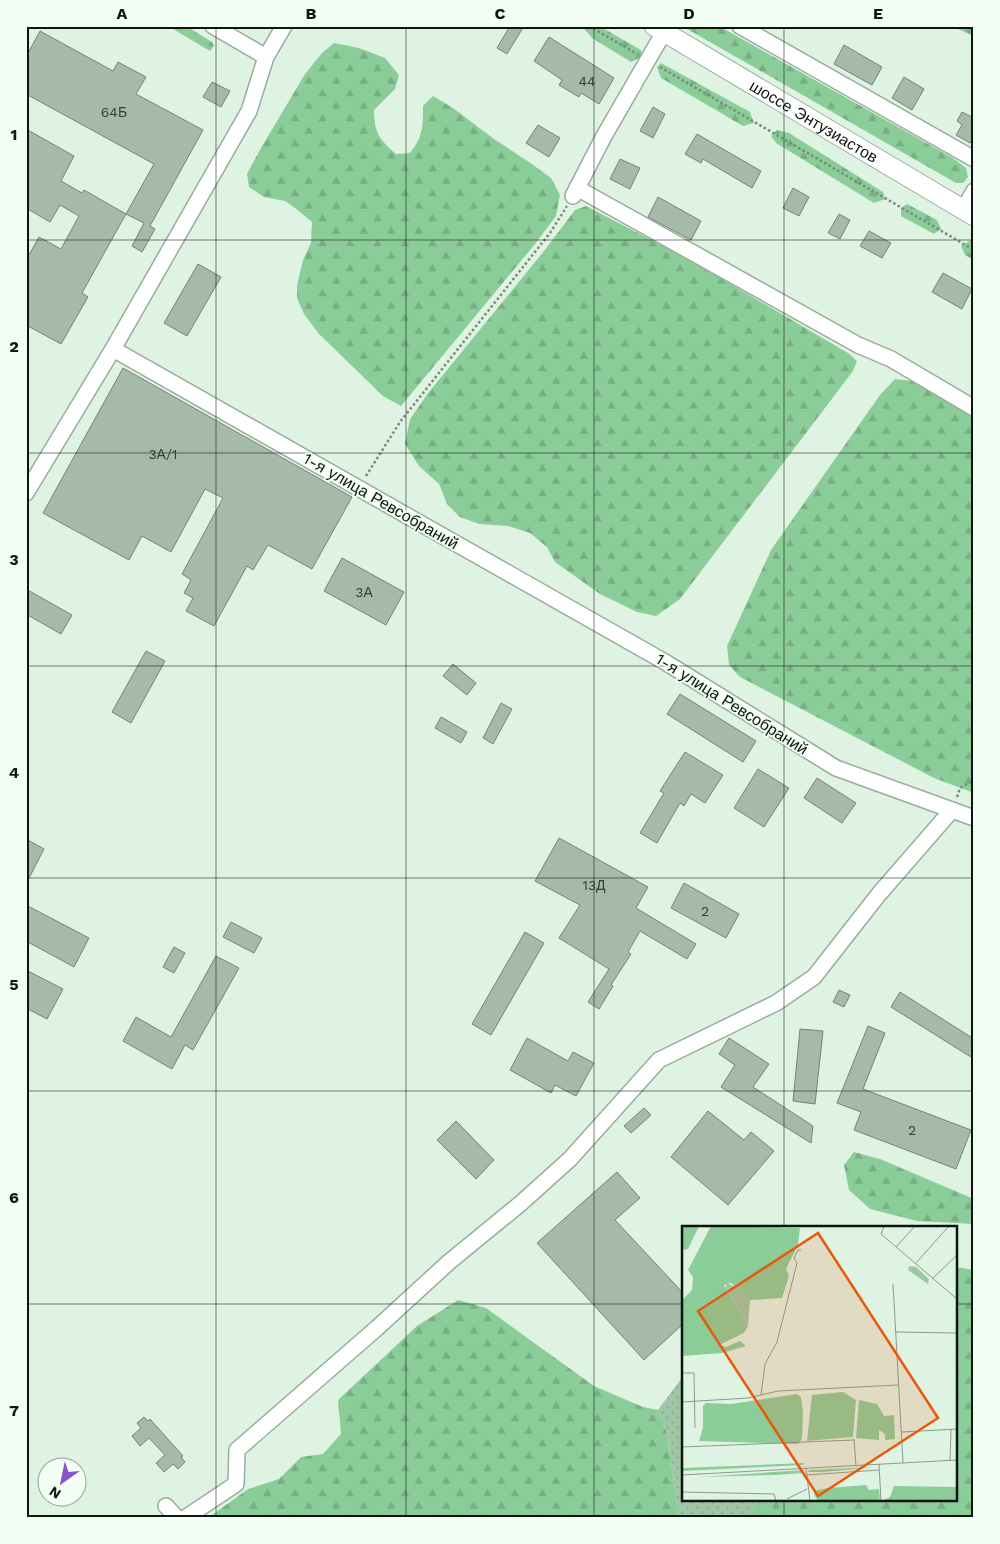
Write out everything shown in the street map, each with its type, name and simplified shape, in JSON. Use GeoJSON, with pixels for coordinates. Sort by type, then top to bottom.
{"type":"FeatureCollection","features":[{"type":"Feature","properties":{"kind":"main road","name":"шоссе Энтузиастов"},"geometry":{"type":"LineString","coordinates":[[659,29],[968,213]]}},
{"type":"Feature","properties":{"kind":"street"},"geometry":{"type":"LineString","coordinates":[[213,26],[266,57]]}},
{"type":"Feature","properties":{"kind":"street"},"geometry":{"type":"LineString","coordinates":[[26,493],[113,349],[249,111],[266,57],[284,26]]}},
{"type":"Feature","properties":{"kind":"street"},"geometry":{"type":"LineString","coordinates":[[740,26],[974,159]]}},
{"type":"Feature","properties":{"kind":"street"},"geometry":{"type":"LineString","coordinates":[[659,29],[648,60],[604,136],[575,192],[858,345],[891,359],[974,408]]}},
{"type":"Feature","properties":{"kind":"street"},"geometry":{"type":"LineString","coordinates":[[968,213],[974,191]]}},
{"type":"Feature","properties":{"kind":"street","name":"1-я улица Ревсобраний"},"geometry":{"type":"LineString","coordinates":[[113,349],[665,662],[836,768],[974,818]]}},
{"type":"Feature","properties":{"kind":"street"},"geometry":{"type":"LineString","coordinates":[[185,1518],[236,1484],[237,1450],[377,1328],[449,1262],[520,1204],[570,1159],[659,1060],[776,1003],[814,977],[879,894],[952,810]]}},
{"type":"Feature","properties":{"kind":"street"},"geometry":{"type":"LineString","coordinates":[[166,1506],[177,1518]]}},
{"type":"Feature","properties":{"kind":"path"},"geometry":{"type":"LineString","coordinates":[[589,26],[974,250]]}},
{"type":"Feature","properties":{"kind":"path"},"geometry":{"type":"LineString","coordinates":[[358,488],[400,422],[550,233],[575,192]]}},
{"type":"Feature","properties":{"kind":"path"},"geometry":{"type":"LineString","coordinates":[[952,810],[960,788],[974,780]]}},
{"type":"Feature","properties":{"kind":"green space"},"geometry":{"type":"Polygon","coordinates":[[[168,26],[186,26],[212,42],[214,46],[210,51],[168,26]]]}},
{"type":"Feature","properties":{"kind":"green space"},"geometry":{"type":"Polygon","coordinates":[[[584,26],[601,27],[641,50],[642,57],[631,62],[592,38],[584,26]]]}},
{"type":"Feature","properties":{"kind":"green space"},"geometry":{"type":"Polygon","coordinates":[[[682,26],[719,26],[953,158],[966,168],[968,177],[963,183],[956,183],[682,26]]]}},
{"type":"Feature","properties":{"kind":"green space"},"geometry":{"type":"Polygon","coordinates":[[[951,26],[974,26],[974,36],[951,26]]]}},
{"type":"Feature","properties":{"kind":"green space"},"geometry":{"type":"Polygon","coordinates":[[[334,43],[359,48],[385,58],[399,75],[395,89],[374,110],[375,125],[379,135],[396,154],[410,153],[418,142],[423,120],[423,106],[433,96],[453,108],[551,178],[560,195],[556,216],[535,244],[401,406],[383,396],[319,334],[304,314],[297,298],[297,285],[303,260],[311,243],[312,222],[285,201],[264,197],[249,187],[247,174],[261,148],[305,74],[322,53],[334,43]]]}},
{"type":"Feature","properties":{"kind":"green space"},"geometry":{"type":"Polygon","coordinates":[[[661,63],[750,112],[754,123],[743,126],[661,78],[657,67],[661,63]]]}},
{"type":"Feature","properties":{"kind":"green space"},"geometry":{"type":"Polygon","coordinates":[[[777,130],[789,133],[883,192],[885,199],[874,203],[776,143],[771,136],[777,130]]]}},
{"type":"Feature","properties":{"kind":"green space"},"geometry":{"type":"Polygon","coordinates":[[[907,204],[937,220],[941,229],[934,234],[901,216],[901,208],[907,204]]]}},
{"type":"Feature","properties":{"kind":"green space"},"geometry":{"type":"Polygon","coordinates":[[[586,206],[688,259],[848,353],[857,361],[853,371],[680,599],[656,616],[637,612],[600,594],[555,562],[547,547],[530,533],[508,526],[479,524],[460,517],[447,504],[439,484],[419,466],[405,444],[410,419],[429,392],[575,210],[586,206]]]}},
{"type":"Feature","properties":{"kind":"green space"},"geometry":{"type":"Polygon","coordinates":[[[971,240],[974,242],[974,260],[965,255],[961,246],[971,240]]]}},
{"type":"Feature","properties":{"kind":"green space"},"geometry":{"type":"Polygon","coordinates":[[[895,379],[920,382],[974,413],[974,793],[934,778],[740,677],[729,665],[727,646],[771,550],[880,395],[895,379]]]}},
{"type":"Feature","properties":{"kind":"green space"},"geometry":{"type":"Polygon","coordinates":[[[854,1152],[880,1159],[974,1199],[974,1224],[917,1221],[870,1209],[849,1190],[844,1165],[854,1152]]]}},
{"type":"Feature","properties":{"kind":"green space"},"geometry":{"type":"Polygon","coordinates":[[[958,1267],[974,1270],[974,1518],[753,1518],[755,1502],[958,1502],[958,1267]]]}},
{"type":"Feature","properties":{"kind":"green space"},"geometry":{"type":"Polygon","coordinates":[[[458,1300],[486,1308],[594,1386],[643,1407],[658,1410],[667,1433],[679,1518],[208,1518],[248,1489],[279,1479],[301,1457],[323,1454],[341,1434],[338,1400],[417,1326],[458,1300]]]}},
{"type":"Feature","properties":{"kind":"green space"},"geometry":{"type":"Polygon","coordinates":[[[682,1378],[682,1502],[755,1502],[753,1518],[679,1518],[667,1433],[658,1410],[682,1378]]]}},
{"type":"Feature","properties":{"kind":"building"},"geometry":{"type":"Polygon","coordinates":[[[510,26],[524,26],[507,54],[497,48],[510,26]]]}},
{"type":"Feature","properties":{"kind":"building"},"geometry":{"type":"Polygon","coordinates":[[[40,31],[113,71],[118,62],[146,77],[136,94],[203,130],[150,226],[155,229],[142,252],[132,246],[144,223],[126,214],[154,164],[26,94],[26,57],[40,31]]]}},
{"type":"Feature","properties":{"kind":"building"},"geometry":{"type":"Polygon","coordinates":[[[549,37],[614,78],[599,104],[581,93],[579,97],[559,85],[562,80],[534,61],[549,37]]]}},
{"type":"Feature","properties":{"kind":"building"},"geometry":{"type":"Polygon","coordinates":[[[844,45],[882,67],[872,85],[834,64],[844,45]]]}},
{"type":"Feature","properties":{"kind":"building"},"geometry":{"type":"Polygon","coordinates":[[[904,77],[924,89],[912,110],[892,98],[904,77]]]}},
{"type":"Feature","properties":{"kind":"building"},"geometry":{"type":"Polygon","coordinates":[[[212,82],[230,91],[221,107],[203,97],[212,82]]]}},
{"type":"Feature","properties":{"kind":"building"},"geometry":{"type":"Polygon","coordinates":[[[653,107],[665,114],[653,138],[640,131],[653,107]]]}},
{"type":"Feature","properties":{"kind":"building"},"geometry":{"type":"Polygon","coordinates":[[[962,112],[974,118],[974,136],[970,143],[956,135],[962,125],[957,121],[962,112]]]}},
{"type":"Feature","properties":{"kind":"building"},"geometry":{"type":"Polygon","coordinates":[[[538,125],[560,138],[549,157],[526,143],[538,125]]]}},
{"type":"Feature","properties":{"kind":"building"},"geometry":{"type":"Polygon","coordinates":[[[26,129],[74,156],[61,181],[82,193],[84,190],[126,214],[82,293],[88,297],[61,344],[26,325],[26,260],[39,237],[61,249],[79,216],[60,205],[50,222],[26,208],[26,129]]]}},
{"type":"Feature","properties":{"kind":"building"},"geometry":{"type":"Polygon","coordinates":[[[697,134],[761,171],[752,188],[703,159],[701,163],[685,154],[697,134]]]}},
{"type":"Feature","properties":{"kind":"building"},"geometry":{"type":"Polygon","coordinates":[[[620,159],[640,168],[630,189],[610,179],[620,159]]]}},
{"type":"Feature","properties":{"kind":"building"},"geometry":{"type":"Polygon","coordinates":[[[793,188],[809,197],[799,216],[783,208],[793,188]]]}},
{"type":"Feature","properties":{"kind":"building"},"geometry":{"type":"Polygon","coordinates":[[[658,197],[701,221],[691,240],[648,217],[658,197]]]}},
{"type":"Feature","properties":{"kind":"building"},"geometry":{"type":"Polygon","coordinates":[[[839,214],[850,220],[840,239],[828,233],[839,214]]]}},
{"type":"Feature","properties":{"kind":"building"},"geometry":{"type":"Polygon","coordinates":[[[869,231],[891,243],[882,258],[860,246],[869,231]]]}},
{"type":"Feature","properties":{"kind":"building"},"geometry":{"type":"Polygon","coordinates":[[[198,264],[221,277],[187,336],[164,323],[198,264]]]}},
{"type":"Feature","properties":{"kind":"building"},"geometry":{"type":"Polygon","coordinates":[[[943,273],[972,289],[962,309],[932,292],[943,273]]]}},
{"type":"Feature","properties":{"kind":"building"},"geometry":{"type":"Polygon","coordinates":[[[123,368],[352,497],[312,569],[268,545],[253,570],[247,566],[214,626],[186,611],[193,598],[184,593],[191,580],[182,574],[223,498],[205,489],[171,552],[142,536],[129,560],[43,513],[123,368]]]}},
{"type":"Feature","properties":{"kind":"building"},"geometry":{"type":"Polygon","coordinates":[[[342,558],[404,592],[386,625],[324,591],[342,558]]]}},
{"type":"Feature","properties":{"kind":"building"},"geometry":{"type":"Polygon","coordinates":[[[26,589],[72,615],[61,634],[26,614],[26,589]]]}},
{"type":"Feature","properties":{"kind":"building"},"geometry":{"type":"Polygon","coordinates":[[[146,651],[165,661],[131,723],[112,712],[146,651]]]}},
{"type":"Feature","properties":{"kind":"building"},"geometry":{"type":"Polygon","coordinates":[[[453,664],[476,683],[467,695],[443,676],[453,664]]]}},
{"type":"Feature","properties":{"kind":"building"},"geometry":{"type":"Polygon","coordinates":[[[680,694],[756,741],[743,762],[667,714],[680,694]]]}},
{"type":"Feature","properties":{"kind":"building"},"geometry":{"type":"Polygon","coordinates":[[[501,703],[512,709],[493,744],[483,738],[501,703]]]}},
{"type":"Feature","properties":{"kind":"building"},"geometry":{"type":"Polygon","coordinates":[[[441,717],[467,732],[461,743],[435,728],[441,717]]]}},
{"type":"Feature","properties":{"kind":"building"},"geometry":{"type":"Polygon","coordinates":[[[685,752],[723,775],[705,803],[691,794],[684,806],[680,803],[657,843],[640,833],[664,793],[660,791],[685,752]]]}},
{"type":"Feature","properties":{"kind":"building"},"geometry":{"type":"Polygon","coordinates":[[[758,769],[789,788],[764,827],[734,808],[758,769]]]}},
{"type":"Feature","properties":{"kind":"building"},"geometry":{"type":"Polygon","coordinates":[[[817,778],[856,803],[842,823],[804,798],[817,778]]]}},
{"type":"Feature","properties":{"kind":"building"},"geometry":{"type":"Polygon","coordinates":[[[559,838],[648,887],[636,908],[696,944],[687,959],[640,931],[628,952],[631,954],[611,985],[613,986],[599,1009],[588,1002],[609,969],[559,938],[580,905],[535,881],[559,838]]]}},
{"type":"Feature","properties":{"kind":"building"},"geometry":{"type":"Polygon","coordinates":[[[26,839],[44,849],[26,884],[26,839]]]}},
{"type":"Feature","properties":{"kind":"building"},"geometry":{"type":"Polygon","coordinates":[[[684,883],[739,914],[726,938],[671,908],[684,883]]]}},
{"type":"Feature","properties":{"kind":"building"},"geometry":{"type":"Polygon","coordinates":[[[26,905],[89,938],[74,967],[26,941],[26,905]]]}},
{"type":"Feature","properties":{"kind":"building"},"geometry":{"type":"Polygon","coordinates":[[[231,922],[262,938],[254,953],[223,937],[231,922]]]}},
{"type":"Feature","properties":{"kind":"building"},"geometry":{"type":"Polygon","coordinates":[[[525,932],[544,943],[491,1035],[472,1024],[525,932]]]}},
{"type":"Feature","properties":{"kind":"building"},"geometry":{"type":"Polygon","coordinates":[[[174,947],[185,953],[174,973],[163,967],[174,947]]]}},
{"type":"Feature","properties":{"kind":"building"},"geometry":{"type":"Polygon","coordinates":[[[216,956],[239,968],[193,1050],[185,1045],[172,1069],[123,1041],[136,1017],[171,1037],[216,956]]]}},
{"type":"Feature","properties":{"kind":"building"},"geometry":{"type":"Polygon","coordinates":[[[26,970],[63,989],[47,1019],[26,1008],[26,970]]]}},
{"type":"Feature","properties":{"kind":"building"},"geometry":{"type":"Polygon","coordinates":[[[839,990],[850,995],[844,1007],[833,1002],[839,990]]]}},
{"type":"Feature","properties":{"kind":"building"},"geometry":{"type":"Polygon","coordinates":[[[900,992],[974,1039],[974,1059],[891,1007],[900,992]]]}},
{"type":"Feature","properties":{"kind":"building"},"geometry":{"type":"Polygon","coordinates":[[[868,1026],[885,1033],[863,1089],[971,1130],[956,1169],[854,1130],[861,1112],[837,1103],[868,1026]]]}},
{"type":"Feature","properties":{"kind":"building"},"geometry":{"type":"Polygon","coordinates":[[[800,1029],[823,1031],[815,1104],[793,1101],[800,1029]]]}},
{"type":"Feature","properties":{"kind":"building"},"geometry":{"type":"Polygon","coordinates":[[[527,1038],[568,1061],[573,1052],[594,1063],[576,1096],[555,1085],[551,1093],[510,1070],[527,1038]]]}},
{"type":"Feature","properties":{"kind":"building"},"geometry":{"type":"Polygon","coordinates":[[[729,1038],[769,1064],[753,1087],[813,1126],[811,1143],[721,1087],[735,1065],[719,1054],[729,1038]]]}},
{"type":"Feature","properties":{"kind":"building"},"geometry":{"type":"Polygon","coordinates":[[[644,1108],[651,1115],[631,1133],[624,1126],[644,1108]]]}},
{"type":"Feature","properties":{"kind":"building"},"geometry":{"type":"Polygon","coordinates":[[[708,1111],[744,1140],[751,1132],[774,1151],[728,1205],[671,1157],[708,1111]]]}},
{"type":"Feature","properties":{"kind":"building"},"geometry":{"type":"Polygon","coordinates":[[[456,1121],[494,1160],[476,1179],[437,1140],[456,1121]]]}},
{"type":"Feature","properties":{"kind":"building"},"geometry":{"type":"Polygon","coordinates":[[[617,1172],[640,1198],[615,1220],[682,1292],[682,1325],[644,1360],[537,1243],[617,1172]]]}},
{"type":"Feature","properties":{"kind":"building"},"geometry":{"type":"Polygon","coordinates":[[[144,1417],[148,1421],[150,1419],[183,1456],[181,1457],[185,1462],[178,1469],[173,1464],[164,1472],[156,1463],[165,1455],[149,1438],[140,1446],[132,1436],[141,1428],[137,1423],[144,1417]]]}}]}
